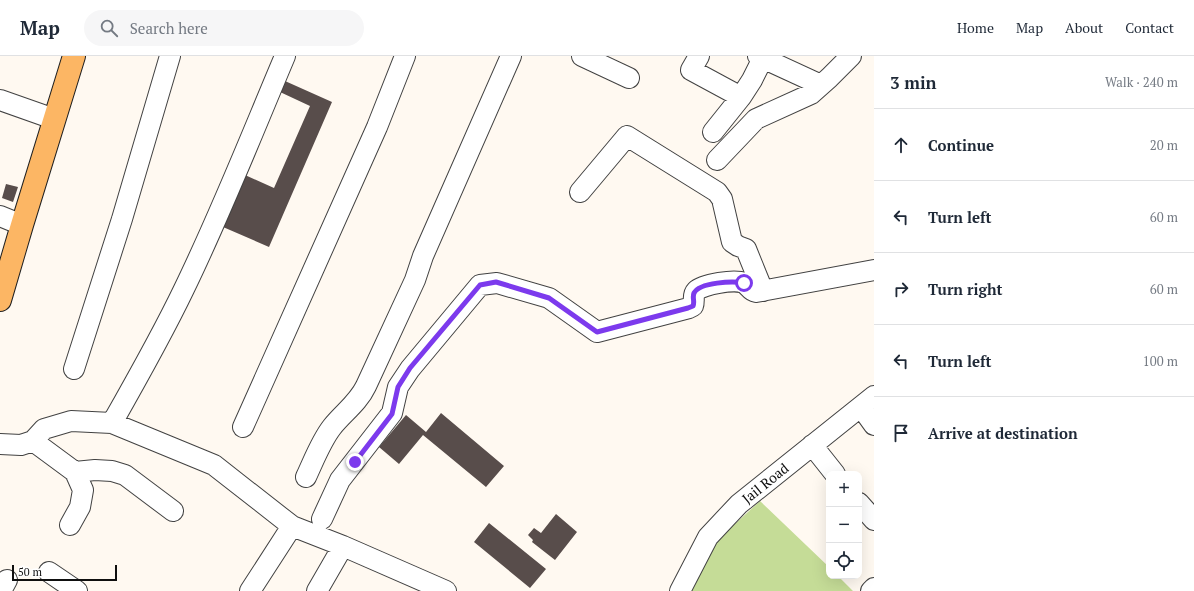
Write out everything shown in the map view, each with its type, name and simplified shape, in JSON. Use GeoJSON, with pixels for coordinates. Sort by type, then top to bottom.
{"type":"FeatureCollection","features":[{"type":"Feature","properties":{"kind":"main road"},"geometry":{"type":"LineString","coordinates":[[0,300],[74,56]]}},
{"type":"Feature","properties":{"kind":"street"},"geometry":{"type":"LineString","coordinates":[[74,369],[122,219],[170,56]]}},
{"type":"Feature","properties":{"kind":"street"},"geometry":{"type":"LineString","coordinates":[[112,423],[158,342],[185,288],[217,218],[285,56]]}},
{"type":"Feature","properties":{"kind":"street"},"geometry":{"type":"LineString","coordinates":[[243,427],[377,127],[405,56]]}},
{"type":"Feature","properties":{"kind":"street"},"geometry":{"type":"LineString","coordinates":[[306,476],[332,427],[362,396],[415,280],[422,256],[511,56]]}},
{"type":"Feature","properties":{"kind":"street"},"geometry":{"type":"LineString","coordinates":[[582,56],[629,78]]}},
{"type":"Feature","properties":{"kind":"street"},"geometry":{"type":"LineString","coordinates":[[699,56],[690,70],[741,97]]}},
{"type":"Feature","properties":{"kind":"street"},"geometry":{"type":"LineString","coordinates":[[717,160],[756,119],[811,94],[851,56]]}},
{"type":"Feature","properties":{"kind":"street"},"geometry":{"type":"LineString","coordinates":[[712,132],[741,97],[752,80],[761,57],[821,85]]}},
{"type":"Feature","properties":{"kind":"street"},"geometry":{"type":"LineString","coordinates":[[0,100],[54,119]]}},
{"type":"Feature","properties":{"kind":"street"},"geometry":{"type":"LineString","coordinates":[[580,192],[627,136],[717,192],[722,199],[732,242],[746,249],[763,291]]}},
{"type":"Feature","properties":{"kind":"street"},"geometry":{"type":"LineString","coordinates":[[0,216],[22,225]]}},
{"type":"Feature","properties":{"kind":"street"},"geometry":{"type":"LineString","coordinates":[[322,519],[340,480],[392,414],[398,387],[410,368],[480,285],[496,282],[549,298],[597,332],[693,306],[695,303],[693,296],[695,292],[705,286],[725,282],[742,282],[754,292],[874,270]]}},
{"type":"Feature","properties":{"kind":"street"},"geometry":{"type":"LineString","coordinates":[[867,402],[874,425]]}},
{"type":"Feature","properties":{"kind":"street","name":"Jail Road"},"geometry":{"type":"LineString","coordinates":[[680,591],[708,537],[738,504],[867,402]]}},
{"type":"Feature","properties":{"kind":"street"},"geometry":{"type":"LineString","coordinates":[[0,444],[21,445],[32,441],[44,430],[71,421],[112,423],[214,465],[292,526],[343,546],[446,591]]}},
{"type":"Feature","properties":{"kind":"street"},"geometry":{"type":"LineString","coordinates":[[32,441],[75,472],[83,490],[80,507],[70,525]]}},
{"type":"Feature","properties":{"kind":"street"},"geometry":{"type":"LineString","coordinates":[[812,446],[832,471]]}},
{"type":"Feature","properties":{"kind":"street"},"geometry":{"type":"LineString","coordinates":[[75,472],[95,470],[112,471],[125,475],[173,511]]}},
{"type":"Feature","properties":{"kind":"street"},"geometry":{"type":"LineString","coordinates":[[862,506],[874,520]]}},
{"type":"Feature","properties":{"kind":"street"},"geometry":{"type":"LineString","coordinates":[[250,591],[292,526]]}},
{"type":"Feature","properties":{"kind":"street"},"geometry":{"type":"LineString","coordinates":[[317,591],[343,546]]}},
{"type":"Feature","properties":{"kind":"street"},"geometry":{"type":"LineString","coordinates":[[49,572],[77,591]]}},
{"type":"Feature","properties":{"kind":"street"},"geometry":{"type":"LineString","coordinates":[[871,591],[874,588]]}},
{"type":"Feature","properties":{"kind":"green space"},"geometry":{"type":"Polygon","coordinates":[[[760,501],[826,564],[826,579],[841,579],[853,591],[690,591],[713,544],[760,501]]]}},
{"type":"Feature","properties":{"kind":"building"},"geometry":{"type":"Polygon","coordinates":[[[285,81],[332,102],[269,247],[223,227],[245,175],[274,188],[310,106],[280,92],[285,81]]]}},
{"type":"Feature","properties":{"kind":"building"},"geometry":{"type":"Polygon","coordinates":[[[6,184],[18,187],[13,202],[2,198],[6,184]]]}},
{"type":"Feature","properties":{"kind":"building"},"geometry":{"type":"Polygon","coordinates":[[[441,413],[504,466],[486,487],[423,435],[399,464],[379,447],[406,415],[426,432],[441,413]]]}},
{"type":"Feature","properties":{"kind":"building"},"geometry":{"type":"Polygon","coordinates":[[[556,514],[577,532],[555,560],[532,542],[533,540],[528,535],[534,528],[541,533],[556,514]]]}},
{"type":"Feature","properties":{"kind":"building"},"geometry":{"type":"Polygon","coordinates":[[[489,523],[546,569],[530,588],[474,542],[489,523]]]}},
{"type":"Feature","properties":{"kind":"route"},"geometry":{"type":"LineString","coordinates":[[355,462],[392,414],[398,387],[410,368],[480,285],[496,282],[549,298],[594,331],[599,332],[693,306],[695,303],[693,296],[695,292],[705,286],[725,282],[744,283]]}}]}
